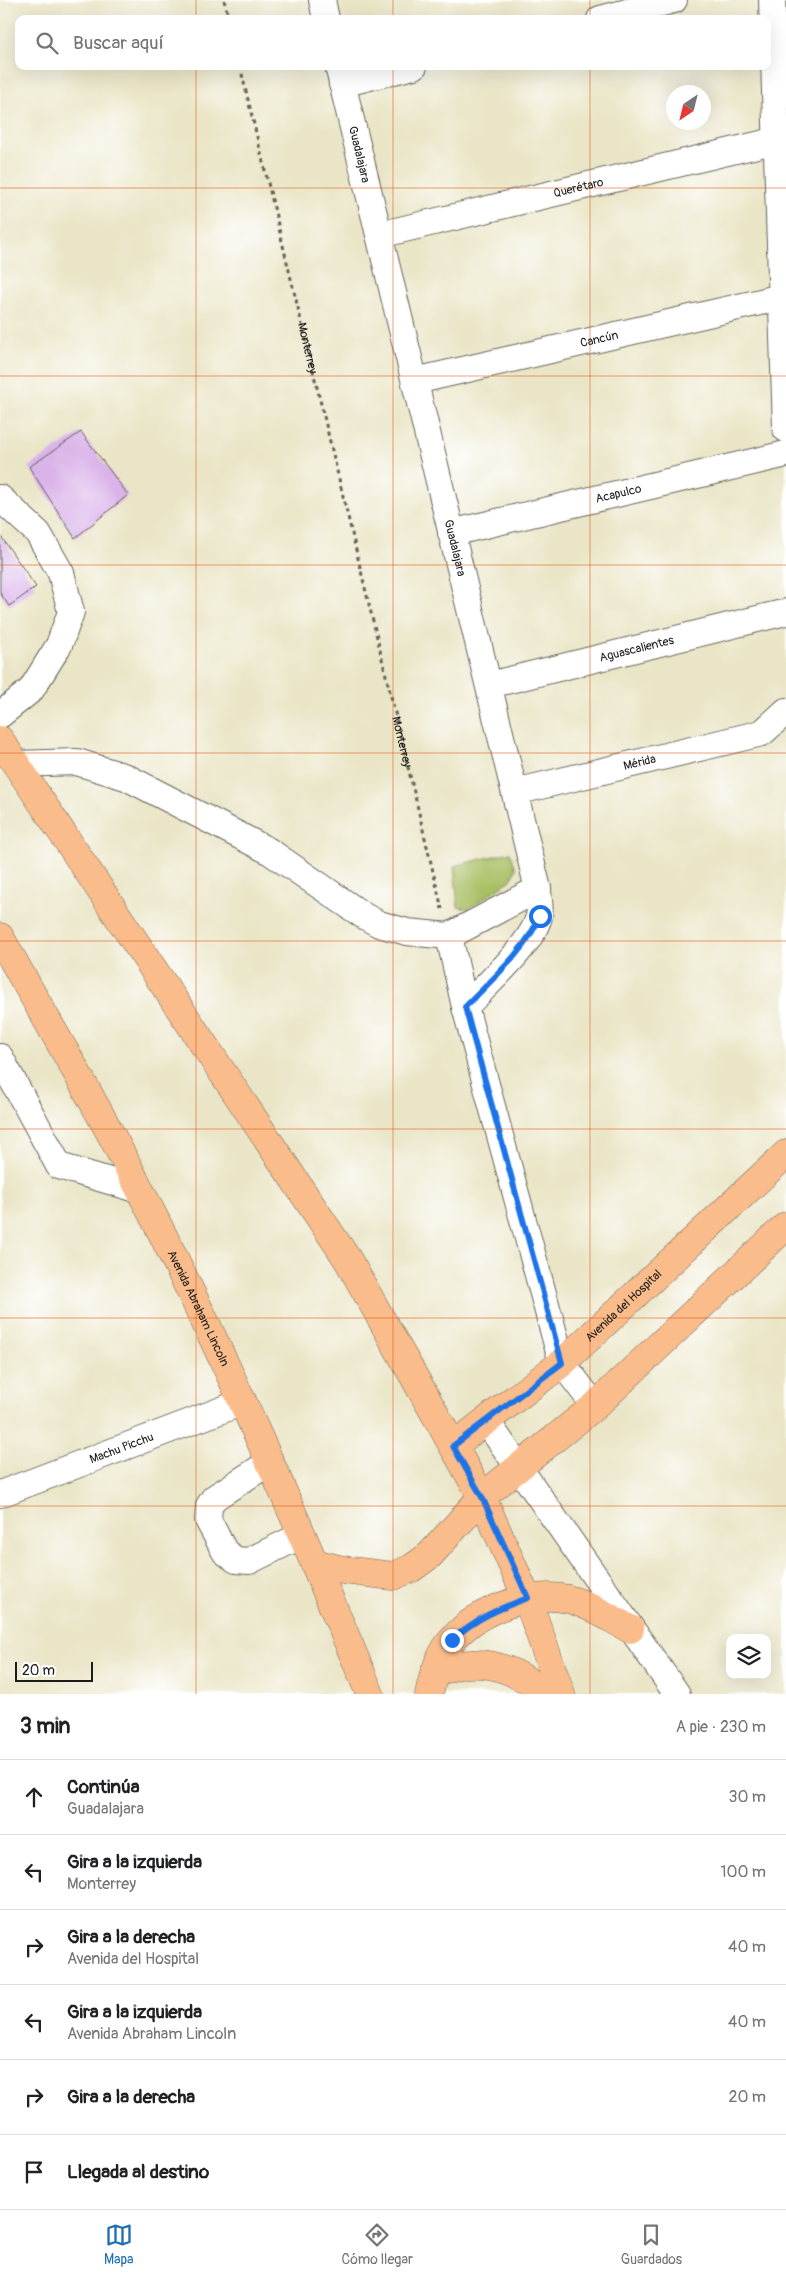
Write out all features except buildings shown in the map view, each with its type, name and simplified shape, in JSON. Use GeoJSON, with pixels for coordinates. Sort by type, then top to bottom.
{"type":"FeatureCollection","features":[{"type":"Feature","properties":{"kind":"main road"},"geometry":{"type":"LineString","coordinates":[[0,740],[348,1260],[482,1497],[528,1598],[561,1694]]}},
{"type":"Feature","properties":{"kind":"main road","name":"Avenida Abraham Lincoln"},"geometry":{"type":"LineString","coordinates":[[0,937],[140,1190],[243,1402],[315,1563],[370,1694]]}},
{"type":"Feature","properties":{"kind":"main road","name":"Avenida del Hospital"},"geometry":{"type":"LineString","coordinates":[[453,1446],[562,1363],[786,1154]]}},
{"type":"Feature","properties":{"kind":"main road"},"geometry":{"type":"LineString","coordinates":[[315,1563],[343,1570],[393,1576],[412,1568],[430,1555],[482,1497],[595,1406],[786,1226]]}},
{"type":"Feature","properties":{"kind":"main road"},"geometry":{"type":"LineString","coordinates":[[431,1684],[452,1640],[495,1610],[528,1598],[553,1597],[570,1600],[630,1629]]}},
{"type":"Feature","properties":{"kind":"main road"},"geometry":{"type":"LineString","coordinates":[[431,1684],[449,1666],[480,1664],[501,1668],[522,1677],[544,1694]]}},
{"type":"Feature","properties":{"kind":"street"},"geometry":{"type":"LineString","coordinates":[[322,0],[325,15]]}},
{"type":"Feature","properties":{"kind":"street"},"geometry":{"type":"LineString","coordinates":[[616,15],[674,0]]}},
{"type":"Feature","properties":{"kind":"street"},"geometry":{"type":"LineString","coordinates":[[772,0],[786,429]]}},
{"type":"Feature","properties":{"kind":"street"},"geometry":{"type":"LineString","coordinates":[[340,75],[381,70]]}},
{"type":"Feature","properties":{"kind":"street","name":"Guadalajara"},"geometry":{"type":"LineString","coordinates":[[340,75],[538,889],[540,916],[525,944],[465,1007]]}},
{"type":"Feature","properties":{"kind":"street","name":"Querétaro"},"geometry":{"type":"LineString","coordinates":[[379,235],[778,140]]}},
{"type":"Feature","properties":{"kind":"street","name":"Cancún"},"geometry":{"type":"LineString","coordinates":[[415,381],[782,297]]}},
{"type":"Feature","properties":{"kind":"street","name":"Acapulco"},"geometry":{"type":"LineString","coordinates":[[451,533],[786,454]]}},
{"type":"Feature","properties":{"kind":"street"},"geometry":{"type":"LineString","coordinates":[[0,498],[38,533],[60,573],[71,612],[59,645],[31,690],[0,715]]}},
{"type":"Feature","properties":{"kind":"street","name":"Aguascalientes"},"geometry":{"type":"LineString","coordinates":[[489,685],[786,612]]}},
{"type":"Feature","properties":{"kind":"street","name":"Mérida"},"geometry":{"type":"LineString","coordinates":[[515,792],[762,733],[786,711]]}},
{"type":"Feature","properties":{"kind":"street"},"geometry":{"type":"LineString","coordinates":[[16,764],[77,762],[126,777],[269,850],[364,916],[379,924],[407,932],[448,936],[538,889]]}},
{"type":"Feature","properties":{"kind":"street"},"geometry":{"type":"LineString","coordinates":[[448,936],[465,1007],[562,1363],[595,1406]]}},
{"type":"Feature","properties":{"kind":"street"},"geometry":{"type":"LineString","coordinates":[[0,1056],[59,1166],[140,1190]]}},
{"type":"Feature","properties":{"kind":"street","name":"Machu Picchu"},"geometry":{"type":"LineString","coordinates":[[0,1494],[243,1402]]}},
{"type":"Feature","properties":{"kind":"street"},"geometry":{"type":"LineString","coordinates":[[486,1422],[630,1629],[678,1694]]}},
{"type":"Feature","properties":{"kind":"street"},"geometry":{"type":"LineString","coordinates":[[270,1462],[214,1498],[209,1506],[208,1520],[225,1552],[236,1560],[249,1561],[302,1535]]}},
{"type":"Feature","properties":{"kind":"path"},"geometry":{"type":"LineString","coordinates":[[224,0],[228,15]]}},
{"type":"Feature","properties":{"kind":"path","name":"Monterrey"},"geometry":{"type":"LineString","coordinates":[[241,70],[448,936]]}},
{"type":"Feature","properties":{"kind":"green space"},"geometry":{"type":"Polygon","coordinates":[[[510,852],[516,869],[511,880],[468,909],[458,907],[454,866],[510,852]]]}},
{"type":"Feature","properties":{"kind":"route"},"geometry":{"type":"LineString","coordinates":[[452,1640],[470,1625],[495,1610],[528,1598],[482,1497],[453,1446],[562,1363],[465,1007],[525,944],[540,916]]}}]}
